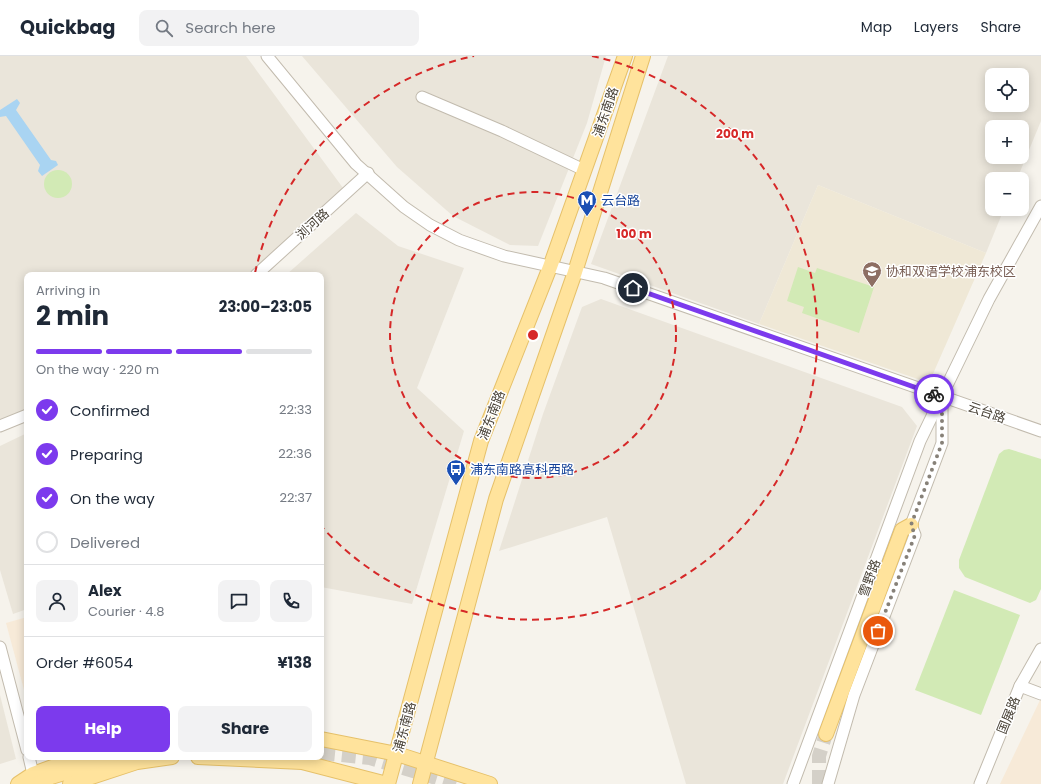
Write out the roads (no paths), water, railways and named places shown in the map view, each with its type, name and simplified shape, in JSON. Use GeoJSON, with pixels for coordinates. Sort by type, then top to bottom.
{"type":"FeatureCollection","features":[{"type":"Feature","properties":{"kind":"main road","name":"浦东南路"},"geometry":{"type":"LineString","coordinates":[[387,784],[397,754],[481,441],[550,267],[625,56]]}},
{"type":"Feature","properties":{"kind":"main road","name":"浦东南路"},"geometry":{"type":"LineString","coordinates":[[420,784],[496,499],[575,272],[643,56]]}},
{"type":"Feature","properties":{"kind":"main road"},"geometry":{"type":"LineString","coordinates":[[826,734],[902,530],[911,525]]}},
{"type":"Feature","properties":{"kind":"main road"},"geometry":{"type":"LineString","coordinates":[[324,740],[397,754],[426,762],[490,784]]}},
{"type":"Feature","properties":{"kind":"main road"},"geometry":{"type":"LineString","coordinates":[[18,784],[35,779],[74,760]]}},
{"type":"Feature","properties":{"kind":"main road"},"geometry":{"type":"LineString","coordinates":[[35,779],[51,778],[108,760]]}},
{"type":"Feature","properties":{"kind":"main road"},"geometry":{"type":"LineString","coordinates":[[70,784],[137,762],[151,760]]}},
{"type":"Feature","properties":{"kind":"main road"},"geometry":{"type":"LineString","coordinates":[[260,760],[302,762],[387,784]]}},
{"type":"Feature","properties":{"kind":"street","name":"云台路"},"geometry":{"type":"LineString","coordinates":[[267,56],[356,164],[368,173],[404,207],[444,233],[488,252],[604,278],[1041,431]]}},
{"type":"Feature","properties":{"kind":"street"},"geometry":{"type":"LineString","coordinates":[[422,98],[502,132],[584,170]]}},
{"type":"Feature","properties":{"kind":"street","name":"浏河路"},"geometry":{"type":"LineString","coordinates":[[259,272],[368,173]]}},
{"type":"Feature","properties":{"kind":"street","name":"雪野路"},"geometry":{"type":"LineString","coordinates":[[793,784],[920,441],[989,299],[1041,206]]}},
{"type":"Feature","properties":{"kind":"street","name":"雪野路"},"geometry":{"type":"LineString","coordinates":[[828,784],[854,695],[915,535],[911,525],[942,443],[942,397]]}},
{"type":"Feature","properties":{"kind":"street"},"geometry":{"type":"LineString","coordinates":[[0,426],[24,416]]}},
{"type":"Feature","properties":{"kind":"street"},"geometry":{"type":"LineString","coordinates":[[0,647],[24,739]]}},
{"type":"Feature","properties":{"kind":"street","name":"国展路"},"geometry":{"type":"LineString","coordinates":[[980,784],[1020,686],[1041,649]]}},
{"type":"Feature","properties":{"kind":"street"},"geometry":{"type":"LineString","coordinates":[[1020,686],[1041,694]]}},
{"type":"Feature","properties":{"kind":"street"},"geometry":{"type":"LineString","coordinates":[[30,760],[35,779]]}},
{"type":"Feature","properties":{"kind":"water"},"geometry":{"type":"Polygon","coordinates":[[[17,99],[20,103],[16,110],[51,160],[56,161],[58,165],[42,176],[38,171],[40,165],[6,116],[0,117],[0,110],[17,99]]]}},
{"type":"Feature","properties":{"kind":"tunnel"},"geometry":{"type":"LineString","coordinates":[[819,784],[819,756],[826,734]]}},
{"type":"Feature","properties":{"kind":"tunnel"},"geometry":{"type":"LineString","coordinates":[[324,753],[370,758],[456,784]]}},
{"type":"Feature","properties":{"kind":"place","name":"云台路"},"geometry":{"type":"Point","coordinates":[587,217]}},
{"type":"Feature","properties":{"kind":"place","name":"协和双语学校浦东校区"},"geometry":{"type":"Point","coordinates":[872,288]}},
{"type":"Feature","properties":{"kind":"place","name":"浦东南路高科西路"},"geometry":{"type":"Point","coordinates":[456,486]}}]}
